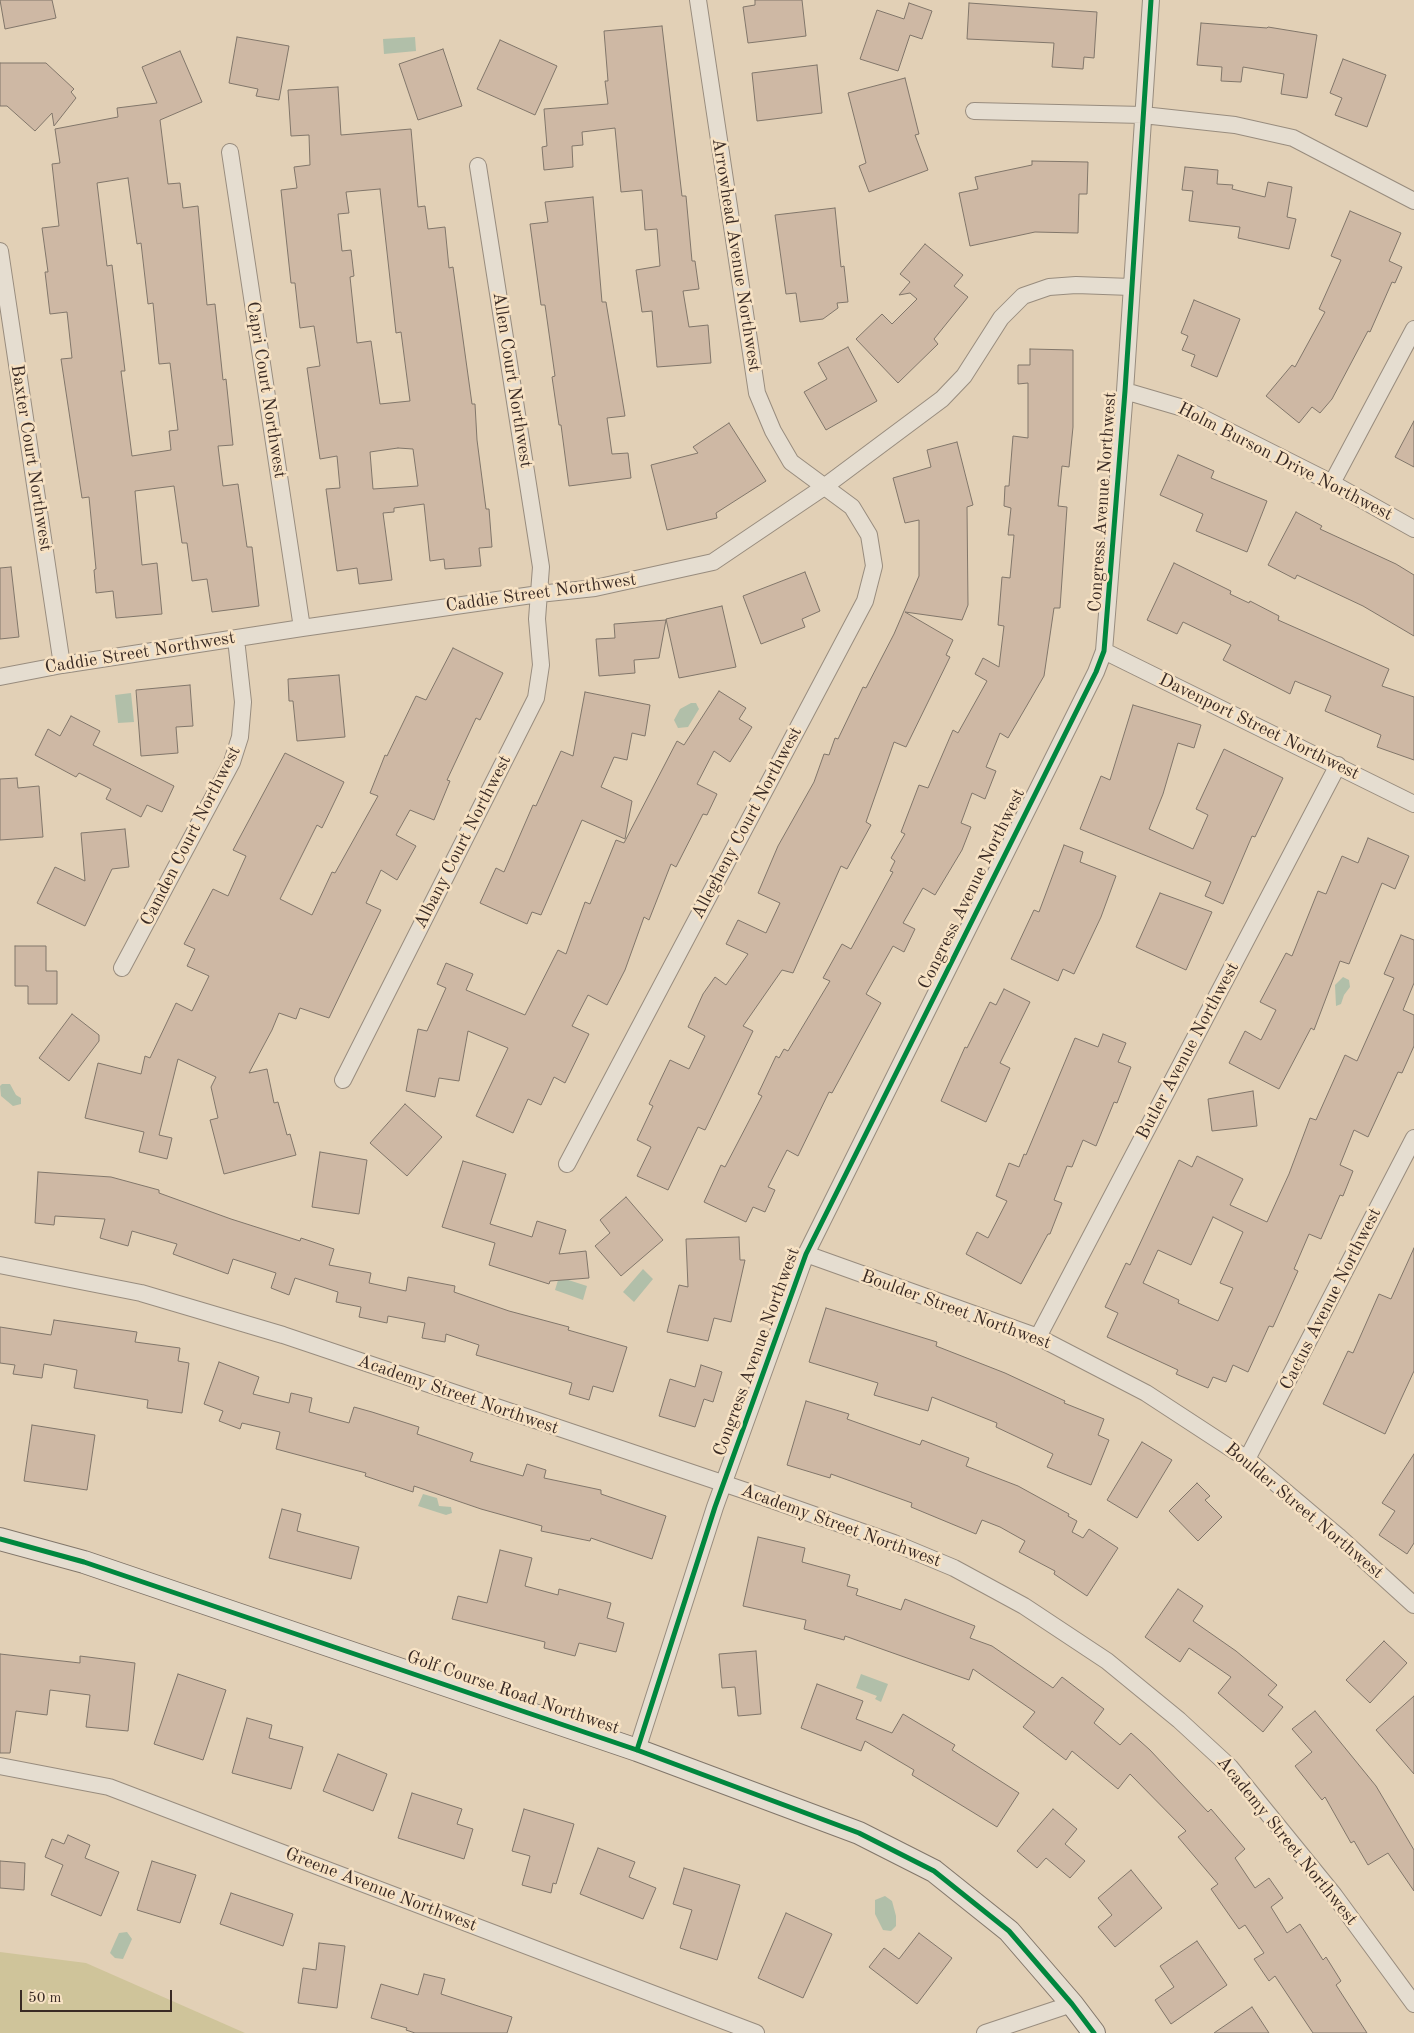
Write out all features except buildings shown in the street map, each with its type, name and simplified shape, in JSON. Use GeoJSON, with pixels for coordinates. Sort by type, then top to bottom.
{"type":"FeatureCollection","features":[{"type":"Feature","properties":{"kind":"main road","name":"Golf Course Road Northwest"},"geometry":{"type":"LineString","coordinates":[[0,1539],[84,1562],[637,1750],[859,1833],[934,1871],[1009,1931],[1072,2004],[1094,2033]]}},
{"type":"Feature","properties":{"kind":"street","name":"Arrowhead Avenue Northwest"},"geometry":{"type":"LineString","coordinates":[[698,0],[758,393],[773,431],[791,462],[824,487]]}},
{"type":"Feature","properties":{"kind":"street","name":"Congress Avenue Northwest"},"geometry":{"type":"LineString","coordinates":[[637,1750],[723,1484],[806,1254],[1096,672],[1104,651],[1125,392],[1151,0]]}},
{"type":"Feature","properties":{"kind":"street"},"geometry":{"type":"LineString","coordinates":[[974,111],[1143,115],[1235,125],[1293,138],[1414,201]]}},
{"type":"Feature","properties":{"kind":"street","name":"Capri Court Northwest"},"geometry":{"type":"LineString","coordinates":[[230,152],[302,628]]}},
{"type":"Feature","properties":{"kind":"street","name":"Allen Court Northwest"},"geometry":{"type":"LineString","coordinates":[[478,166],[541,567],[539,594]]}},
{"type":"Feature","properties":{"kind":"street","name":"Baxter Court Northwest"},"geometry":{"type":"LineString","coordinates":[[0,250],[62,664]]}},
{"type":"Feature","properties":{"kind":"street","name":"Caddie Street Northwest"},"geometry":{"type":"LineString","coordinates":[[0,677],[62,664],[302,628],[539,594],[595,588],[713,562],[824,487],[942,399],[964,376],[1001,318],[1023,296],[1049,287],[1076,285],[1131,287]]}},
{"type":"Feature","properties":{"kind":"street"},"geometry":{"type":"LineString","coordinates":[[1332,483],[1414,329]]}},
{"type":"Feature","properties":{"kind":"street","name":"Holm Burson Drive Northwest"},"geometry":{"type":"LineString","coordinates":[[1125,392],[1183,408],[1332,483],[1414,529]]}},
{"type":"Feature","properties":{"kind":"street","name":"Allegheny Court Northwest"},"geometry":{"type":"LineString","coordinates":[[567,1164],[865,601],[874,566],[868,535],[852,507],[824,487]]}},
{"type":"Feature","properties":{"kind":"street","name":"Albany Court Northwest"},"geometry":{"type":"LineString","coordinates":[[343,1080],[536,698],[541,665],[537,619],[539,594]]}},
{"type":"Feature","properties":{"kind":"street","name":"Camden Court Northwest"},"geometry":{"type":"LineString","coordinates":[[122,968],[232,762],[240,738],[243,702],[236,639]]}},
{"type":"Feature","properties":{"kind":"street","name":"Davenport Street Northwest"},"geometry":{"type":"LineString","coordinates":[[1104,651],[1414,804]]}},
{"type":"Feature","properties":{"kind":"street","name":"Butler Avenue Northwest"},"geometry":{"type":"LineString","coordinates":[[1038,1337],[1338,765]]}},
{"type":"Feature","properties":{"kind":"street","name":"Cactus Avenue Northwest"},"geometry":{"type":"LineString","coordinates":[[1247,1459],[1414,1138]]}},
{"type":"Feature","properties":{"kind":"street","name":"Boulder Street Northwest"},"geometry":{"type":"LineString","coordinates":[[806,1254],[1038,1337],[1146,1393],[1247,1459],[1338,1536],[1414,1606]]}},
{"type":"Feature","properties":{"kind":"street","name":"Academy Street Northwest"},"geometry":{"type":"LineString","coordinates":[[0,1265],[141,1293],[273,1332],[894,1543],[954,1568],[1024,1606],[1107,1661],[1179,1720],[1230,1767],[1334,1895],[1414,2004]]}},
{"type":"Feature","properties":{"kind":"street","name":"Greene Avenue Northwest"},"geometry":{"type":"LineString","coordinates":[[0,1766],[108,1787],[756,2033]]}},
{"type":"Feature","properties":{"kind":"street"},"geometry":{"type":"LineString","coordinates":[[985,2033],[1072,2004]]}},
{"type":"Feature","properties":{"kind":"shaded area"},"geometry":{"type":"Polygon","coordinates":[[[415,37],[416,51],[384,54],[383,39],[415,37]]]}},
{"type":"Feature","properties":{"kind":"shaded area"},"geometry":{"type":"Polygon","coordinates":[[[131,693],[134,722],[118,723],[115,695],[131,693]]]}},
{"type":"Feature","properties":{"kind":"shaded area"},"geometry":{"type":"Polygon","coordinates":[[[691,703],[696,703],[699,709],[688,727],[678,728],[674,720],[680,709],[691,703]]]}},
{"type":"Feature","properties":{"kind":"shaded area"},"geometry":{"type":"Polygon","coordinates":[[[1343,977],[1349,980],[1350,987],[1344,995],[1341,1004],[1336,1006],[1335,985],[1343,977]]]}},
{"type":"Feature","properties":{"kind":"shaded area"},"geometry":{"type":"Polygon","coordinates":[[[2,1084],[10,1084],[16,1095],[21,1098],[21,1104],[13,1106],[1,1096],[0,1086],[2,1084]]]}},
{"type":"Feature","properties":{"kind":"shaded area"},"geometry":{"type":"Polygon","coordinates":[[[643,1269],[653,1279],[634,1302],[623,1292],[643,1269]]]}},
{"type":"Feature","properties":{"kind":"shaded area"},"geometry":{"type":"Polygon","coordinates":[[[559,1277],[587,1286],[583,1300],[555,1290],[559,1277]]]}},
{"type":"Feature","properties":{"kind":"shaded area"},"geometry":{"type":"Polygon","coordinates":[[[423,1494],[437,1498],[439,1506],[451,1507],[452,1513],[446,1515],[418,1506],[423,1494]]]}},
{"type":"Feature","properties":{"kind":"shaded area"},"geometry":{"type":"Polygon","coordinates":[[[861,1674],[888,1684],[881,1702],[875,1699],[877,1696],[856,1688],[861,1674]]]}},
{"type":"Feature","properties":{"kind":"shaded area"},"geometry":{"type":"Polygon","coordinates":[[[885,1896],[892,1901],[896,1916],[896,1926],[891,1931],[883,1930],[875,1914],[875,1900],[885,1896]]]}},
{"type":"Feature","properties":{"kind":"shaded area"},"geometry":{"type":"Polygon","coordinates":[[[127,1932],[132,1939],[123,1959],[115,1958],[110,1953],[119,1933],[127,1932]]]}},
{"type":"Feature","properties":{"kind":"shaded area"},"geometry":{"type":"Polygon","coordinates":[[[0,1952],[86,1963],[245,2033],[0,2033],[0,1952]]]}},
{"type":"Feature","properties":{"kind":"cycle path"},"geometry":{"type":"LineString","coordinates":[[637,1750],[715,1507],[806,1254],[1096,672],[1104,651],[1125,391],[1151,0]]}},
{"type":"Feature","properties":{"kind":"cycle path"},"geometry":{"type":"LineString","coordinates":[[0,1539],[84,1562],[637,1750],[859,1833],[934,1871],[1009,1931],[1072,2004],[1094,2033]]}}]}
